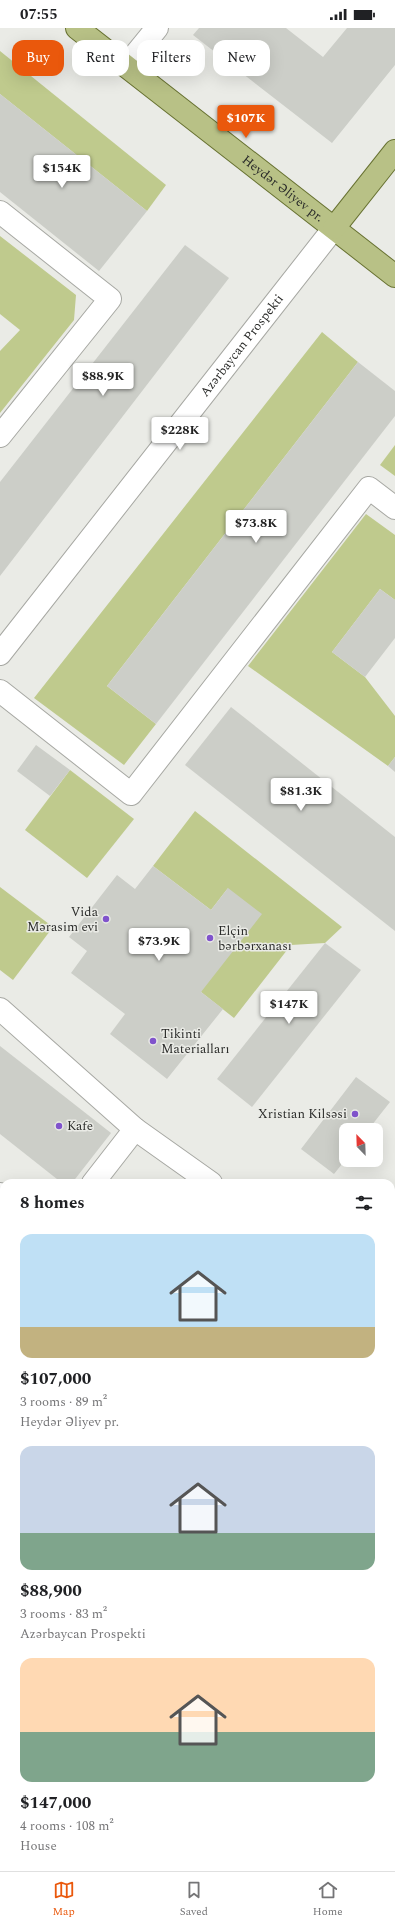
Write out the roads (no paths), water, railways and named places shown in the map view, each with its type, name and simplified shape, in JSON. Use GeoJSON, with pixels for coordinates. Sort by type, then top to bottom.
{"type":"FeatureCollection","features":[{"type":"Feature","properties":{"kind":"main road","name":"Heydər Əliyev pr."},"geometry":{"type":"LineString","coordinates":[[77,28],[92,40]]}},
{"type":"Feature","properties":{"kind":"main road","name":"Heydər Əliyev pr."},"geometry":{"type":"LineString","coordinates":[[129,68],[395,276]]}},
{"type":"Feature","properties":{"kind":"main road","name":"Azərbaycan Prospekti"},"geometry":{"type":"LineString","coordinates":[[334,228],[395,151]]}},
{"type":"Feature","properties":{"kind":"street"},"geometry":{"type":"LineString","coordinates":[[129,62],[157,28]]}},
{"type":"Feature","properties":{"kind":"street"},"geometry":{"type":"LineString","coordinates":[[0,212],[110,298],[0,436]]}},
{"type":"Feature","properties":{"kind":"street","name":"Azərbaycan Prospekti"},"geometry":{"type":"LineString","coordinates":[[0,654],[334,228]]}},
{"type":"Feature","properties":{"kind":"street"},"geometry":{"type":"LineString","coordinates":[[0,691],[132,794],[369,488],[395,508]]}},
{"type":"Feature","properties":{"kind":"street"},"geometry":{"type":"LineString","coordinates":[[0,1009],[135,1129],[205,1179]]}},
{"type":"Feature","properties":{"kind":"street"},"geometry":{"type":"LineString","coordinates":[[96,1179],[135,1129]]}},
{"type":"Feature","properties":{"kind":"place","name":"Vida Mərasim evi"},"geometry":{"type":"Point","coordinates":[106,919]}},
{"type":"Feature","properties":{"kind":"place","name":"Elçin bərbərxanası"},"geometry":{"type":"Point","coordinates":[210,938]}},
{"type":"Feature","properties":{"kind":"place","name":"Tikinti Materialları"},"geometry":{"type":"Point","coordinates":[153,1041]}},
{"type":"Feature","properties":{"kind":"place","name":"Xristian Kilsəsi"},"geometry":{"type":"Point","coordinates":[355,1114]}},
{"type":"Feature","properties":{"kind":"place","name":"Kafe"},"geometry":{"type":"Point","coordinates":[59,1126]}}]}
